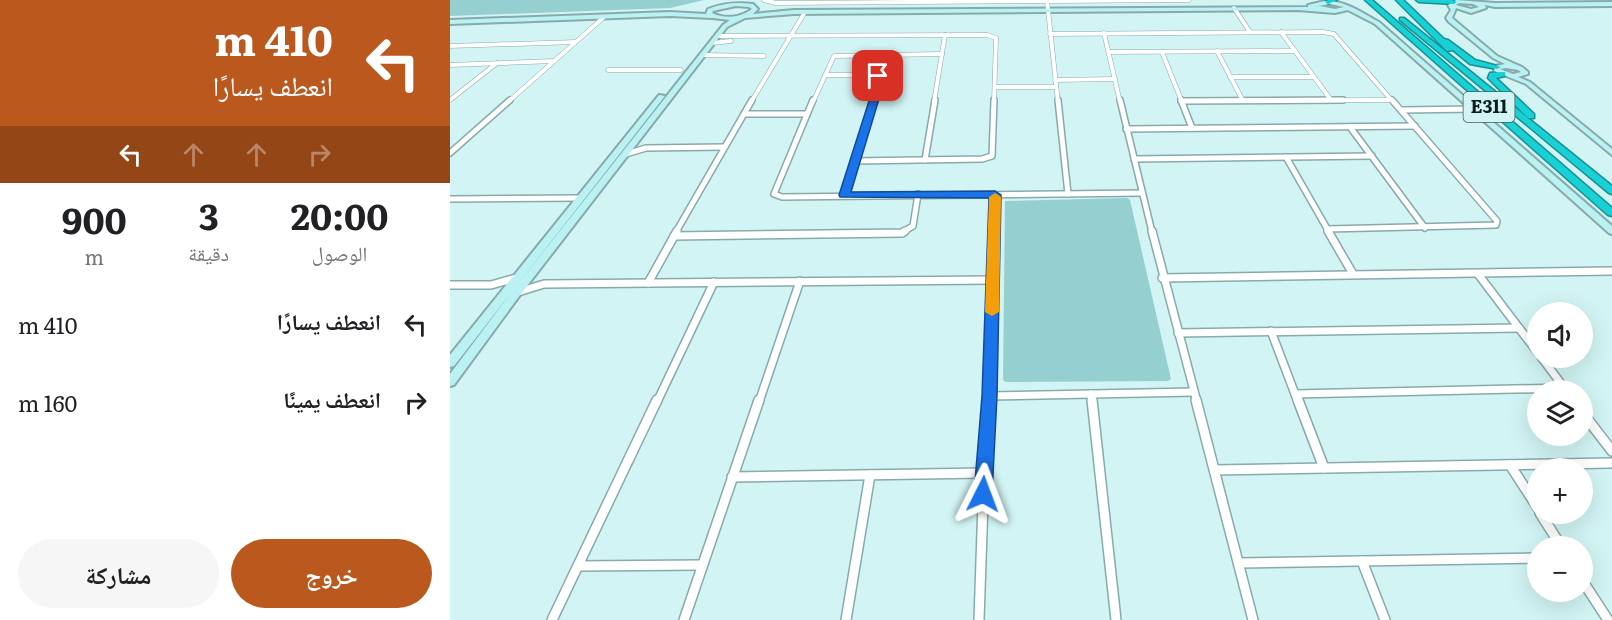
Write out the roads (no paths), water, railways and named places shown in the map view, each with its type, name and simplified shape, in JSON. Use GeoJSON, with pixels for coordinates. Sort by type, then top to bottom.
{"type":"FeatureCollection","features":[{"type":"Feature","properties":{"kind":"highway"},"geometry":{"type":"LineString","coordinates":[[1358,0],[1428,54]]}},
{"type":"Feature","properties":{"kind":"highway","name":"E311"},"geometry":{"type":"LineString","coordinates":[[1368,0],[1612,213]]}},
{"type":"Feature","properties":{"kind":"highway","name":"E311"},"geometry":{"type":"LineString","coordinates":[[1380,0],[1612,191]]}},
{"type":"Feature","properties":{"kind":"highway"},"geometry":{"type":"LineString","coordinates":[[1419,0],[1453,4]]}},
{"type":"Feature","properties":{"kind":"highway"},"geometry":{"type":"LineString","coordinates":[[1399,1],[1498,92],[1511,108]]}},
{"type":"Feature","properties":{"kind":"highway"},"geometry":{"type":"LineString","coordinates":[[1429,30],[1473,62],[1501,70]]}},
{"type":"Feature","properties":{"kind":"highway"},"geometry":{"type":"LineString","coordinates":[[1501,70],[1492,78],[1532,117],[1549,138]]}},
{"type":"Feature","properties":{"kind":"main road"},"geometry":{"type":"LineString","coordinates":[[1298,8],[1331,1],[1343,4],[1377,23],[1612,231]]}},
{"type":"Feature","properties":{"kind":"main road"},"geometry":{"type":"LineString","coordinates":[[1474,2],[1484,6],[1484,9]]}},
{"type":"Feature","properties":{"kind":"main road"},"geometry":{"type":"LineString","coordinates":[[1453,4],[1474,2],[1612,5]]}},
{"type":"Feature","properties":{"kind":"main road"},"geometry":{"type":"LineString","coordinates":[[1318,3],[1318,7],[1325,10]]}},
{"type":"Feature","properties":{"kind":"main road"},"geometry":{"type":"LineString","coordinates":[[670,14],[736,4],[794,12]]}},
{"type":"Feature","properties":{"kind":"main road"},"geometry":{"type":"LineString","coordinates":[[1453,4],[1471,11]]}},
{"type":"Feature","properties":{"kind":"main road"},"geometry":{"type":"LineString","coordinates":[[1453,4],[1449,18],[1451,21],[1495,57],[1500,63],[1501,70]]}},
{"type":"Feature","properties":{"kind":"main road"},"geometry":{"type":"LineString","coordinates":[[1452,14],[1484,9],[1612,5]]}},
{"type":"Feature","properties":{"kind":"main road"},"geometry":{"type":"LineString","coordinates":[[450,363],[681,70],[696,59],[727,23],[754,11],[753,6]]}},
{"type":"Feature","properties":{"kind":"main road"},"geometry":{"type":"LineString","coordinates":[[450,382],[530,274],[626,154],[696,59],[718,24],[709,12],[717,7]]}},
{"type":"Feature","properties":{"kind":"main road"},"geometry":{"type":"LineString","coordinates":[[450,22],[670,14],[742,17],[794,12],[1048,9],[1298,8],[1363,17]]}},
{"type":"Feature","properties":{"kind":"main road"},"geometry":{"type":"LineString","coordinates":[[1335,12],[1349,8]]}},
{"type":"Feature","properties":{"kind":"main road"},"geometry":{"type":"LineString","coordinates":[[716,38],[733,25],[769,15],[805,12]]}},
{"type":"Feature","properties":{"kind":"main road"},"geometry":{"type":"LineString","coordinates":[[1495,57],[1523,70],[1527,83]]}},
{"type":"Feature","properties":{"kind":"main road"},"geometry":{"type":"LineString","coordinates":[[1501,70],[1516,67]]}},
{"type":"Feature","properties":{"kind":"main road"},"geometry":{"type":"LineString","coordinates":[[1501,70],[1524,75]]}},
{"type":"Feature","properties":{"kind":"main road"},"geometry":{"type":"LineString","coordinates":[[1501,70],[1527,83],[1612,153]]}},
{"type":"Feature","properties":{"kind":"street"},"geometry":{"type":"LineString","coordinates":[[764,0],[776,3],[1189,0],[1193,9]]}},
{"type":"Feature","properties":{"kind":"street"},"geometry":{"type":"LineString","coordinates":[[1047,1],[1068,194]]}},
{"type":"Feature","properties":{"kind":"street"},"geometry":{"type":"LineString","coordinates":[[876,11],[879,2]]}},
{"type":"Feature","properties":{"kind":"street"},"geometry":{"type":"LineString","coordinates":[[1234,8],[1250,32]]}},
{"type":"Feature","properties":{"kind":"street"},"geometry":{"type":"LineString","coordinates":[[648,283],[724,147],[805,12]]}},
{"type":"Feature","properties":{"kind":"street"},"geometry":{"type":"LineString","coordinates":[[450,153],[604,16]]}},
{"type":"Feature","properties":{"kind":"street"},"geometry":{"type":"LineString","coordinates":[[1050,34],[1250,32],[1336,34],[1497,221],[1496,225],[1490,227],[1327,229]]}},
{"type":"Feature","properties":{"kind":"street"},"geometry":{"type":"LineString","coordinates":[[1281,32],[1331,100]]}},
{"type":"Feature","properties":{"kind":"street"},"geometry":{"type":"LineString","coordinates":[[1104,33],[1162,278],[1215,470],[1253,620]]}},
{"type":"Feature","properties":{"kind":"street"},"geometry":{"type":"LineString","coordinates":[[716,38],[945,35],[987,35],[996,38],[993,155],[982,159],[855,161]]}},
{"type":"Feature","properties":{"kind":"street"},"geometry":{"type":"LineString","coordinates":[[925,160],[945,35]]}},
{"type":"Feature","properties":{"kind":"street"},"geometry":{"type":"LineString","coordinates":[[716,38],[779,38]]}},
{"type":"Feature","properties":{"kind":"street"},"geometry":{"type":"LineString","coordinates":[[450,46],[576,42]]}},
{"type":"Feature","properties":{"kind":"street"},"geometry":{"type":"LineString","coordinates":[[1217,51],[1243,101]]}},
{"type":"Feature","properties":{"kind":"street"},"geometry":{"type":"LineString","coordinates":[[1108,52],[1295,51]]}},
{"type":"Feature","properties":{"kind":"street"},"geometry":{"type":"LineString","coordinates":[[1162,52],[1192,128]]}},
{"type":"Feature","properties":{"kind":"street"},"geometry":{"type":"LineString","coordinates":[[942,54],[839,55],[834,57],[773,193],[782,197],[1142,193]]}},
{"type":"Feature","properties":{"kind":"street"},"geometry":{"type":"LineString","coordinates":[[696,59],[764,56]]}},
{"type":"Feature","properties":{"kind":"street"},"geometry":{"type":"LineString","coordinates":[[450,65],[554,61]]}},
{"type":"Feature","properties":{"kind":"street"},"geometry":{"type":"LineString","coordinates":[[450,100],[497,63]]}},
{"type":"Feature","properties":{"kind":"street"},"geometry":{"type":"LineString","coordinates":[[608,70],[681,70]]}},
{"type":"Feature","properties":{"kind":"street"},"geometry":{"type":"LineString","coordinates":[[825,75],[873,75],[881,78],[844,195]]}},
{"type":"Feature","properties":{"kind":"street"},"geometry":{"type":"LineString","coordinates":[[1230,77],[1314,77]]}},
{"type":"Feature","properties":{"kind":"street"},"geometry":{"type":"LineString","coordinates":[[1055,80],[1115,79]]}},
{"type":"Feature","properties":{"kind":"street"},"geometry":{"type":"LineString","coordinates":[[995,87],[1056,87]]}},
{"type":"Feature","properties":{"kind":"street"},"geometry":{"type":"LineString","coordinates":[[1181,101],[1392,100]]}},
{"type":"Feature","properties":{"kind":"street"},"geometry":{"type":"LineString","coordinates":[[1401,110],[1475,109]]}},
{"type":"Feature","properties":{"kind":"street"},"geometry":{"type":"LineString","coordinates":[[744,114],[807,114]]}},
{"type":"Feature","properties":{"kind":"street"},"geometry":{"type":"LineString","coordinates":[[1126,129],[1415,126]]}},
{"type":"Feature","properties":{"kind":"street"},"geometry":{"type":"LineString","coordinates":[[1350,127],[1425,228]]}},
{"type":"Feature","properties":{"kind":"street"},"geometry":{"type":"LineString","coordinates":[[633,144],[646,148]]}},
{"type":"Feature","properties":{"kind":"street"},"geometry":{"type":"LineString","coordinates":[[626,154],[646,148],[724,147]]}},
{"type":"Feature","properties":{"kind":"street"},"geometry":{"type":"LineString","coordinates":[[1134,159],[1372,156]]}},
{"type":"Feature","properties":{"kind":"street"},"geometry":{"type":"LineString","coordinates":[[1286,157],[1353,274]]}},
{"type":"Feature","properties":{"kind":"street"},"geometry":{"type":"LineString","coordinates":[[674,236],[902,233],[912,226],[918,194]]}},
{"type":"Feature","properties":{"kind":"street"},"geometry":{"type":"LineString","coordinates":[[980,620],[984,473],[990,396],[995,195]]}},
{"type":"Feature","properties":{"kind":"street"},"geometry":{"type":"LineString","coordinates":[[450,199],[580,198]]}},
{"type":"Feature","properties":{"kind":"street"},"geometry":{"type":"LineString","coordinates":[[1162,278],[1612,271]]}},
{"type":"Feature","properties":{"kind":"street"},"geometry":{"type":"LineString","coordinates":[[530,274],[536,282],[544,284],[992,280]]}},
{"type":"Feature","properties":{"kind":"street"},"geometry":{"type":"LineString","coordinates":[[1478,274],[1527,338]]}},
{"type":"Feature","properties":{"kind":"street"},"geometry":{"type":"LineString","coordinates":[[450,285],[491,285],[516,278]]}},
{"type":"Feature","properties":{"kind":"street"},"geometry":{"type":"LineString","coordinates":[[684,620],[800,281]]}},
{"type":"Feature","properties":{"kind":"street"},"geometry":{"type":"LineString","coordinates":[[552,620],[714,282]]}},
{"type":"Feature","properties":{"kind":"street"},"geometry":{"type":"LineString","coordinates":[[516,293],[544,284]]}},
{"type":"Feature","properties":{"kind":"street"},"geometry":{"type":"LineString","coordinates":[[491,285],[504,293]]}},
{"type":"Feature","properties":{"kind":"street"},"geometry":{"type":"LineString","coordinates":[[1178,333],[1519,328]]}},
{"type":"Feature","properties":{"kind":"street"},"geometry":{"type":"LineString","coordinates":[[1271,332],[1324,468]]}},
{"type":"Feature","properties":{"kind":"street"},"geometry":{"type":"LineString","coordinates":[[1295,394],[1527,390]]}},
{"type":"Feature","properties":{"kind":"street"},"geometry":{"type":"LineString","coordinates":[[990,396],[1193,392]]}},
{"type":"Feature","properties":{"kind":"street"},"geometry":{"type":"LineString","coordinates":[[1091,394],[1116,620]]}},
{"type":"Feature","properties":{"kind":"street"},"geometry":{"type":"LineString","coordinates":[[1593,426],[1612,451]]}},
{"type":"Feature","properties":{"kind":"street"},"geometry":{"type":"LineString","coordinates":[[1215,470],[1612,463]]}},
{"type":"Feature","properties":{"kind":"street"},"geometry":{"type":"LineString","coordinates":[[1510,465],[1527,491]]}},
{"type":"Feature","properties":{"kind":"street"},"geometry":{"type":"LineString","coordinates":[[732,477],[984,473]]}},
{"type":"Feature","properties":{"kind":"street"},"geometry":{"type":"LineString","coordinates":[[846,620],[870,475]]}},
{"type":"Feature","properties":{"kind":"street"},"geometry":{"type":"LineString","coordinates":[[1239,563],[1527,558]]}},
{"type":"Feature","properties":{"kind":"street"},"geometry":{"type":"LineString","coordinates":[[1362,561],[1385,620]]}},
{"type":"Feature","properties":{"kind":"street"},"geometry":{"type":"LineString","coordinates":[[578,566],[702,565]]}},
{"type":"Feature","properties":{"kind":"street"},"geometry":{"type":"LineString","coordinates":[[1593,597],[1608,620]]}}]}
